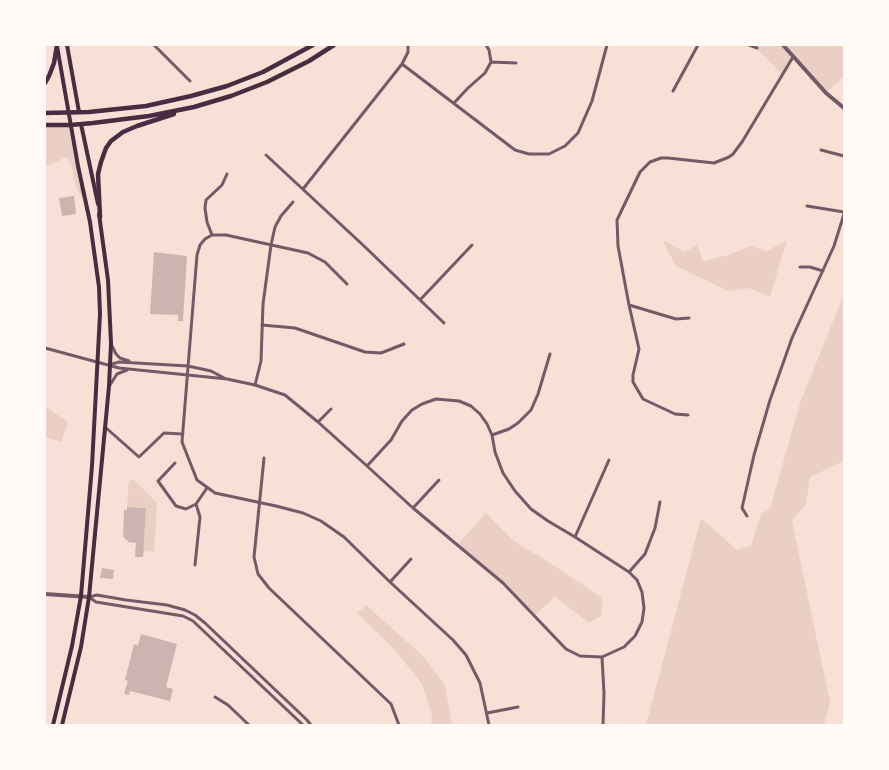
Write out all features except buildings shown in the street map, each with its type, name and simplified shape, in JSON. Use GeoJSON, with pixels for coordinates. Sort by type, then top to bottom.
{"type":"FeatureCollection","features":[{"type":"Feature","properties":{"kind":"main road"},"geometry":{"type":"LineString","coordinates":[[45,83],[50,76],[57,45]]}},
{"type":"Feature","properties":{"kind":"main road"},"geometry":{"type":"LineString","coordinates":[[53,725],[81,597],[93,466],[100,314],[97,269],[90,222],[57,45]]}},
{"type":"Feature","properties":{"kind":"main road"},"geometry":{"type":"LineString","coordinates":[[62,725],[81,647],[89,597],[111,365],[108,280],[100,217],[67,45]]}},
{"type":"Feature","properties":{"kind":"main road"},"geometry":{"type":"LineString","coordinates":[[45,113],[146,106],[203,93],[263,72],[313,45]]}},
{"type":"Feature","properties":{"kind":"main road"},"geometry":{"type":"LineString","coordinates":[[100,217],[98,174],[100,162],[111,141],[123,132],[267,82],[309,61],[334,45]]}},
{"type":"Feature","properties":{"kind":"main road"},"geometry":{"type":"LineString","coordinates":[[45,125],[71,125],[149,116],[194,107]]}},
{"type":"Feature","properties":{"kind":"street"},"geometry":{"type":"LineString","coordinates":[[154,45],[190,81]]}},
{"type":"Feature","properties":{"kind":"street"},"geometry":{"type":"LineString","coordinates":[[303,189],[402,64],[408,52],[408,45]]}},
{"type":"Feature","properties":{"kind":"street"},"geometry":{"type":"LineString","coordinates":[[454,103],[485,73],[491,62],[486,45]]}},
{"type":"Feature","properties":{"kind":"street"},"geometry":{"type":"LineString","coordinates":[[402,64],[515,150],[529,154],[549,154],[565,146],[578,134],[592,101],[607,45]]}},
{"type":"Feature","properties":{"kind":"street"},"geometry":{"type":"LineString","coordinates":[[673,91],[698,45]]}},
{"type":"Feature","properties":{"kind":"street"},"geometry":{"type":"LineString","coordinates":[[749,45],[757,48]]}},
{"type":"Feature","properties":{"kind":"street"},"geometry":{"type":"LineString","coordinates":[[783,45],[826,93],[844,108]]}},
{"type":"Feature","properties":{"kind":"street"},"geometry":{"type":"LineString","coordinates":[[688,415],[675,414],[643,399],[633,382],[639,349],[628,305],[618,246],[617,220],[640,172],[650,162],[668,158],[714,163],[729,157],[742,142],[793,57]]}},
{"type":"Feature","properties":{"kind":"street"},"geometry":{"type":"LineString","coordinates":[[491,62],[516,63]]}},
{"type":"Feature","properties":{"kind":"street"},"geometry":{"type":"LineString","coordinates":[[822,150],[844,156]]}},
{"type":"Feature","properties":{"kind":"street"},"geometry":{"type":"LineString","coordinates":[[266,155],[444,323]]}},
{"type":"Feature","properties":{"kind":"street"},"geometry":{"type":"LineString","coordinates":[[212,235],[207,222],[206,200],[222,185],[226,174]]}},
{"type":"Feature","properties":{"kind":"street"},"geometry":{"type":"LineString","coordinates":[[255,385],[261,361],[263,304],[271,245],[275,227],[292,202]]}},
{"type":"Feature","properties":{"kind":"street"},"geometry":{"type":"LineString","coordinates":[[747,516],[742,508],[770,400],[792,338],[834,246],[844,213],[807,207]]}},
{"type":"Feature","properties":{"kind":"street"},"geometry":{"type":"LineString","coordinates":[[347,284],[325,262],[308,253],[226,235],[212,235],[205,239],[197,255],[182,442],[197,480],[215,493],[303,513],[321,521],[344,537],[466,655],[480,683],[489,725]]}},
{"type":"Feature","properties":{"kind":"street"},"geometry":{"type":"LineString","coordinates":[[420,300],[472,245]]}},
{"type":"Feature","properties":{"kind":"street"},"geometry":{"type":"LineString","coordinates":[[800,267],[823,271]]}},
{"type":"Feature","properties":{"kind":"street"},"geometry":{"type":"LineString","coordinates":[[628,305],[676,319],[689,318]]}},
{"type":"Feature","properties":{"kind":"street"},"geometry":{"type":"LineString","coordinates":[[262,325],[295,328],[365,352],[381,353],[404,344]]}},
{"type":"Feature","properties":{"kind":"street"},"geometry":{"type":"LineString","coordinates":[[111,343],[120,358],[133,363]]}},
{"type":"Feature","properties":{"kind":"street"},"geometry":{"type":"LineString","coordinates":[[45,348],[118,368],[227,379],[285,395],[413,508],[503,583],[566,649],[580,656],[602,657],[624,647],[635,636],[642,622],[644,608],[642,592],[636,580],[629,572],[531,509],[503,473],[495,452],[492,435],[484,419],[471,406],[459,401],[436,399],[422,404],[412,410],[402,421],[391,440],[367,466]]}},
{"type":"Feature","properties":{"kind":"street"},"geometry":{"type":"LineString","coordinates":[[492,435],[509,429],[531,410],[550,354]]}},
{"type":"Feature","properties":{"kind":"street"},"geometry":{"type":"LineString","coordinates":[[111,365],[119,362],[188,366],[211,371],[227,379]]}},
{"type":"Feature","properties":{"kind":"street"},"geometry":{"type":"LineString","coordinates":[[109,386],[117,374],[123,370],[132,369]]}},
{"type":"Feature","properties":{"kind":"street"},"geometry":{"type":"LineString","coordinates":[[318,422],[331,409]]}},
{"type":"Feature","properties":{"kind":"street"},"geometry":{"type":"LineString","coordinates":[[105,428],[139,456],[164,433],[183,434]]}},
{"type":"Feature","properties":{"kind":"street"},"geometry":{"type":"LineString","coordinates":[[264,458],[254,557],[258,574],[269,588],[391,704],[399,725]]}},
{"type":"Feature","properties":{"kind":"street"},"geometry":{"type":"LineString","coordinates":[[575,537],[609,460]]}},
{"type":"Feature","properties":{"kind":"street"},"geometry":{"type":"LineString","coordinates":[[175,463],[158,481],[176,506],[186,508],[196,504],[207,488]]}},
{"type":"Feature","properties":{"kind":"street"},"geometry":{"type":"LineString","coordinates":[[413,508],[439,480]]}},
{"type":"Feature","properties":{"kind":"street"},"geometry":{"type":"LineString","coordinates":[[629,572],[645,554],[655,528],[660,502]]}},
{"type":"Feature","properties":{"kind":"street"},"geometry":{"type":"LineString","coordinates":[[195,565],[200,517],[196,504]]}},
{"type":"Feature","properties":{"kind":"street"},"geometry":{"type":"LineString","coordinates":[[390,582],[411,559]]}},
{"type":"Feature","properties":{"kind":"street"},"geometry":{"type":"LineString","coordinates":[[45,594],[81,597],[97,595],[167,605],[195,615],[310,725]]}},
{"type":"Feature","properties":{"kind":"street"},"geometry":{"type":"LineString","coordinates":[[89,597],[96,602],[183,616],[193,621],[303,725]]}},
{"type":"Feature","properties":{"kind":"street"},"geometry":{"type":"LineString","coordinates":[[602,657],[603,725]]}},
{"type":"Feature","properties":{"kind":"street"},"geometry":{"type":"LineString","coordinates":[[215,697],[228,705],[249,725]]}},
{"type":"Feature","properties":{"kind":"street"},"geometry":{"type":"LineString","coordinates":[[487,713],[518,707]]}},
{"type":"Feature","properties":{"kind":"shaded area"},"geometry":{"type":"Polygon","coordinates":[[[749,45],[844,45],[844,76],[826,93],[793,57],[782,74],[757,49],[749,45]]]}},
{"type":"Feature","properties":{"kind":"shaded area"},"geometry":{"type":"Polygon","coordinates":[[[45,125],[71,125],[86,203],[76,188],[71,164],[67,157],[45,167],[45,125]]]}},
{"type":"Feature","properties":{"kind":"shaded area"},"geometry":{"type":"Polygon","coordinates":[[[662,240],[685,252],[697,244],[703,261],[729,255],[751,246],[767,251],[787,240],[770,297],[749,288],[728,291],[676,266],[662,240]]]}},
{"type":"Feature","properties":{"kind":"shaded area"},"geometry":{"type":"Polygon","coordinates":[[[844,294],[844,458],[842,462],[810,477],[806,504],[792,521],[830,702],[824,725],[646,725],[701,518],[737,550],[751,546],[761,514],[770,509],[800,403],[844,294]]]}},
{"type":"Feature","properties":{"kind":"shaded area"},"geometry":{"type":"Polygon","coordinates":[[[45,406],[68,422],[61,442],[45,437],[45,406]]]}},
{"type":"Feature","properties":{"kind":"shaded area"},"geometry":{"type":"Polygon","coordinates":[[[129,479],[134,480],[157,503],[154,552],[143,551],[146,508],[127,507],[129,479]]]}},
{"type":"Feature","properties":{"kind":"shaded area"},"geometry":{"type":"Polygon","coordinates":[[[486,513],[515,542],[603,598],[601,616],[589,623],[555,597],[534,616],[503,583],[457,545],[486,513]]]}},
{"type":"Feature","properties":{"kind":"shaded area"},"geometry":{"type":"Polygon","coordinates":[[[366,605],[422,655],[445,685],[452,725],[431,725],[432,715],[422,684],[393,648],[357,613],[366,605]]]}}]}
